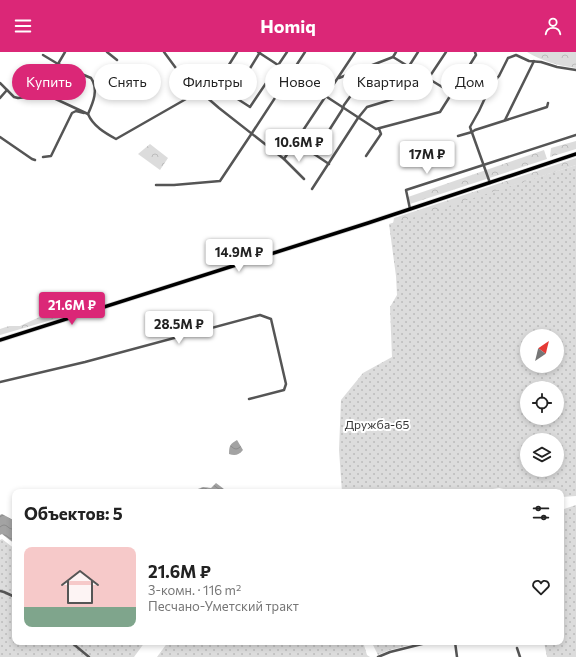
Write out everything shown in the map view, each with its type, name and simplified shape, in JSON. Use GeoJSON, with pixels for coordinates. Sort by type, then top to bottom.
{"type":"FeatureCollection","features":[{"type":"Feature","properties":{"kind":"main road"},"geometry":{"type":"LineString","coordinates":[[0,340],[410,209],[576,154]]}},
{"type":"Feature","properties":{"kind":"street"},"geometry":{"type":"LineString","coordinates":[[43,55],[58,64],[65,52]]}},
{"type":"Feature","properties":{"kind":"street"},"geometry":{"type":"LineString","coordinates":[[107,52],[117,60]]}},
{"type":"Feature","properties":{"kind":"street"},"geometry":{"type":"LineString","coordinates":[[164,52],[173,64]]}},
{"type":"Feature","properties":{"kind":"street"},"geometry":{"type":"LineString","coordinates":[[229,64],[237,52]]}},
{"type":"Feature","properties":{"kind":"street"},"geometry":{"type":"LineString","coordinates":[[265,84],[250,107],[233,96],[259,52],[277,64]]}},
{"type":"Feature","properties":{"kind":"street"},"geometry":{"type":"LineString","coordinates":[[279,64],[287,52]]}},
{"type":"Feature","properties":{"kind":"street"},"geometry":{"type":"LineString","coordinates":[[298,64],[305,52]]}},
{"type":"Feature","properties":{"kind":"street"},"geometry":{"type":"LineString","coordinates":[[335,84],[355,52]]}},
{"type":"Feature","properties":{"kind":"street"},"geometry":{"type":"LineString","coordinates":[[339,78],[393,57],[396,52]]}},
{"type":"Feature","properties":{"kind":"street"},"geometry":{"type":"LineString","coordinates":[[411,64],[418,52]]}},
{"type":"Feature","properties":{"kind":"street"},"geometry":{"type":"LineString","coordinates":[[433,72],[446,52]]}},
{"type":"Feature","properties":{"kind":"street"},"geometry":{"type":"LineString","coordinates":[[470,64],[476,55],[475,52]]}},
{"type":"Feature","properties":{"kind":"street"},"geometry":{"type":"LineString","coordinates":[[490,183],[470,127],[491,85],[499,76],[508,58],[516,55],[529,61],[541,62],[557,67],[576,70]]}},
{"type":"Feature","properties":{"kind":"street"},"geometry":{"type":"LineString","coordinates":[[393,57],[404,64]]}},
{"type":"Feature","properties":{"kind":"street"},"geometry":{"type":"LineString","coordinates":[[505,121],[534,61]]}},
{"type":"Feature","properties":{"kind":"street"},"geometry":{"type":"LineString","coordinates":[[86,76],[91,78],[94,83],[95,91],[93,104],[88,114]]}},
{"type":"Feature","properties":{"kind":"street"},"geometry":{"type":"LineString","coordinates":[[0,83],[12,95]]}},
{"type":"Feature","properties":{"kind":"street"},"geometry":{"type":"LineString","coordinates":[[0,98],[7,90]]}},
{"type":"Feature","properties":{"kind":"street"},"geometry":{"type":"LineString","coordinates":[[58,100],[88,114],[101,131],[116,140],[185,100]]}},
{"type":"Feature","properties":{"kind":"street"},"geometry":{"type":"LineString","coordinates":[[211,100],[284,159],[304,179]]}},
{"type":"Feature","properties":{"kind":"street"},"geometry":{"type":"LineString","coordinates":[[156,184],[174,185],[220,181],[274,100]]}},
{"type":"Feature","properties":{"kind":"street"},"geometry":{"type":"LineString","coordinates":[[284,159],[324,100]]}},
{"type":"Feature","properties":{"kind":"street"},"geometry":{"type":"LineString","coordinates":[[333,100],[358,118],[378,129],[381,134],[366,156]]}},
{"type":"Feature","properties":{"kind":"street"},"geometry":{"type":"LineString","coordinates":[[314,154],[348,100]]}},
{"type":"Feature","properties":{"kind":"street"},"geometry":{"type":"LineString","coordinates":[[312,188],[358,118],[367,107],[392,100]]}},
{"type":"Feature","properties":{"kind":"street"},"geometry":{"type":"LineString","coordinates":[[378,129],[440,112],[448,100]]}},
{"type":"Feature","properties":{"kind":"street"},"geometry":{"type":"LineString","coordinates":[[458,136],[547,107],[548,102]]}},
{"type":"Feature","properties":{"kind":"street"},"geometry":{"type":"LineString","coordinates":[[43,157],[51,156],[72,114],[76,111],[88,114]]}},
{"type":"Feature","properties":{"kind":"street"},"geometry":{"type":"LineString","coordinates":[[410,209],[406,190],[576,135]]}},
{"type":"Feature","properties":{"kind":"street"},"geometry":{"type":"LineString","coordinates":[[0,137],[35,160]]}},
{"type":"Feature","properties":{"kind":"street"},"geometry":{"type":"LineString","coordinates":[[296,142],[329,164]]}},
{"type":"Feature","properties":{"kind":"street"},"geometry":{"type":"LineString","coordinates":[[0,382],[85,362],[260,315],[271,319],[286,384],[284,390],[249,398]]}},
{"type":"Feature","properties":{"kind":"street"},"geometry":{"type":"LineString","coordinates":[[0,591],[12,596]]}},
{"type":"Feature","properties":{"kind":"street"},"geometry":{"type":"LineString","coordinates":[[75,645],[89,657]]}},
{"type":"Feature","properties":{"kind":"street"},"geometry":{"type":"LineString","coordinates":[[378,657],[390,652],[418,645]]}},
{"type":"Feature","properties":{"kind":"street"},"geometry":{"type":"LineString","coordinates":[[455,645],[457,657]]}},
{"type":"Feature","properties":{"kind":"street"},"geometry":{"type":"LineString","coordinates":[[517,648],[520,657]]}},
{"type":"Feature","properties":{"kind":"green space"},"geometry":{"type":"Polygon","coordinates":[[[527,52],[576,52],[576,68],[551,63],[527,52]]]}},
{"type":"Feature","properties":{"kind":"green space"},"geometry":{"type":"Polygon","coordinates":[[[576,141],[576,149],[550,157],[551,148],[576,141]]]}},
{"type":"Feature","properties":{"kind":"green space"},"geometry":{"type":"Polygon","coordinates":[[[150,144],[168,158],[160,170],[138,154],[150,144]]]}},
{"type":"Feature","properties":{"kind":"green space"},"geometry":{"type":"Polygon","coordinates":[[[544,150],[547,159],[410,204],[408,197],[544,150]]]}},
{"type":"Feature","properties":{"kind":"green space"},"geometry":{"type":"Polygon","coordinates":[[[576,158],[576,165],[393,224],[394,218],[576,158]]]}},
{"type":"Feature","properties":{"kind":"green space","name":"Дружба-65"},"geometry":{"type":"Polygon","coordinates":[[[576,165],[576,496],[564,497],[564,489],[342,489],[339,450],[341,400],[363,373],[392,357],[390,307],[397,295],[389,224],[576,165]]]}},
{"type":"Feature","properties":{"kind":"green space"},"geometry":{"type":"Polygon","coordinates":[[[59,308],[69,311],[69,315],[0,335],[0,329],[9,326],[20,326],[59,308]]]}},
{"type":"Feature","properties":{"kind":"green space"},"geometry":{"type":"Polygon","coordinates":[[[576,505],[576,657],[547,657],[545,645],[564,645],[564,509],[576,505]]]}},
{"type":"Feature","properties":{"kind":"green space"},"geometry":{"type":"Polygon","coordinates":[[[2,539],[12,547],[12,645],[143,645],[134,657],[0,657],[0,540],[2,539]]]}},
{"type":"Feature","properties":{"kind":"green space"},"geometry":{"type":"Polygon","coordinates":[[[166,645],[364,645],[367,655],[370,657],[157,657],[166,645]]]}},
{"type":"Feature","properties":{"kind":"green space"},"geometry":{"type":"Polygon","coordinates":[[[373,645],[409,645],[390,650],[378,655],[373,645]]]}},
{"type":"Feature","properties":{"kind":"water"},"geometry":{"type":"Polygon","coordinates":[[[237,440],[243,450],[237,455],[229,454],[230,446],[237,440]]]}},
{"type":"Feature","properties":{"kind":"water"},"geometry":{"type":"Polygon","coordinates":[[[216,483],[224,489],[198,489],[203,487],[211,488],[216,483]]]}},
{"type":"Feature","properties":{"kind":"water"},"geometry":{"type":"Polygon","coordinates":[[[2,514],[12,519],[12,542],[2,534],[0,535],[0,515],[2,514]]]}}]}
